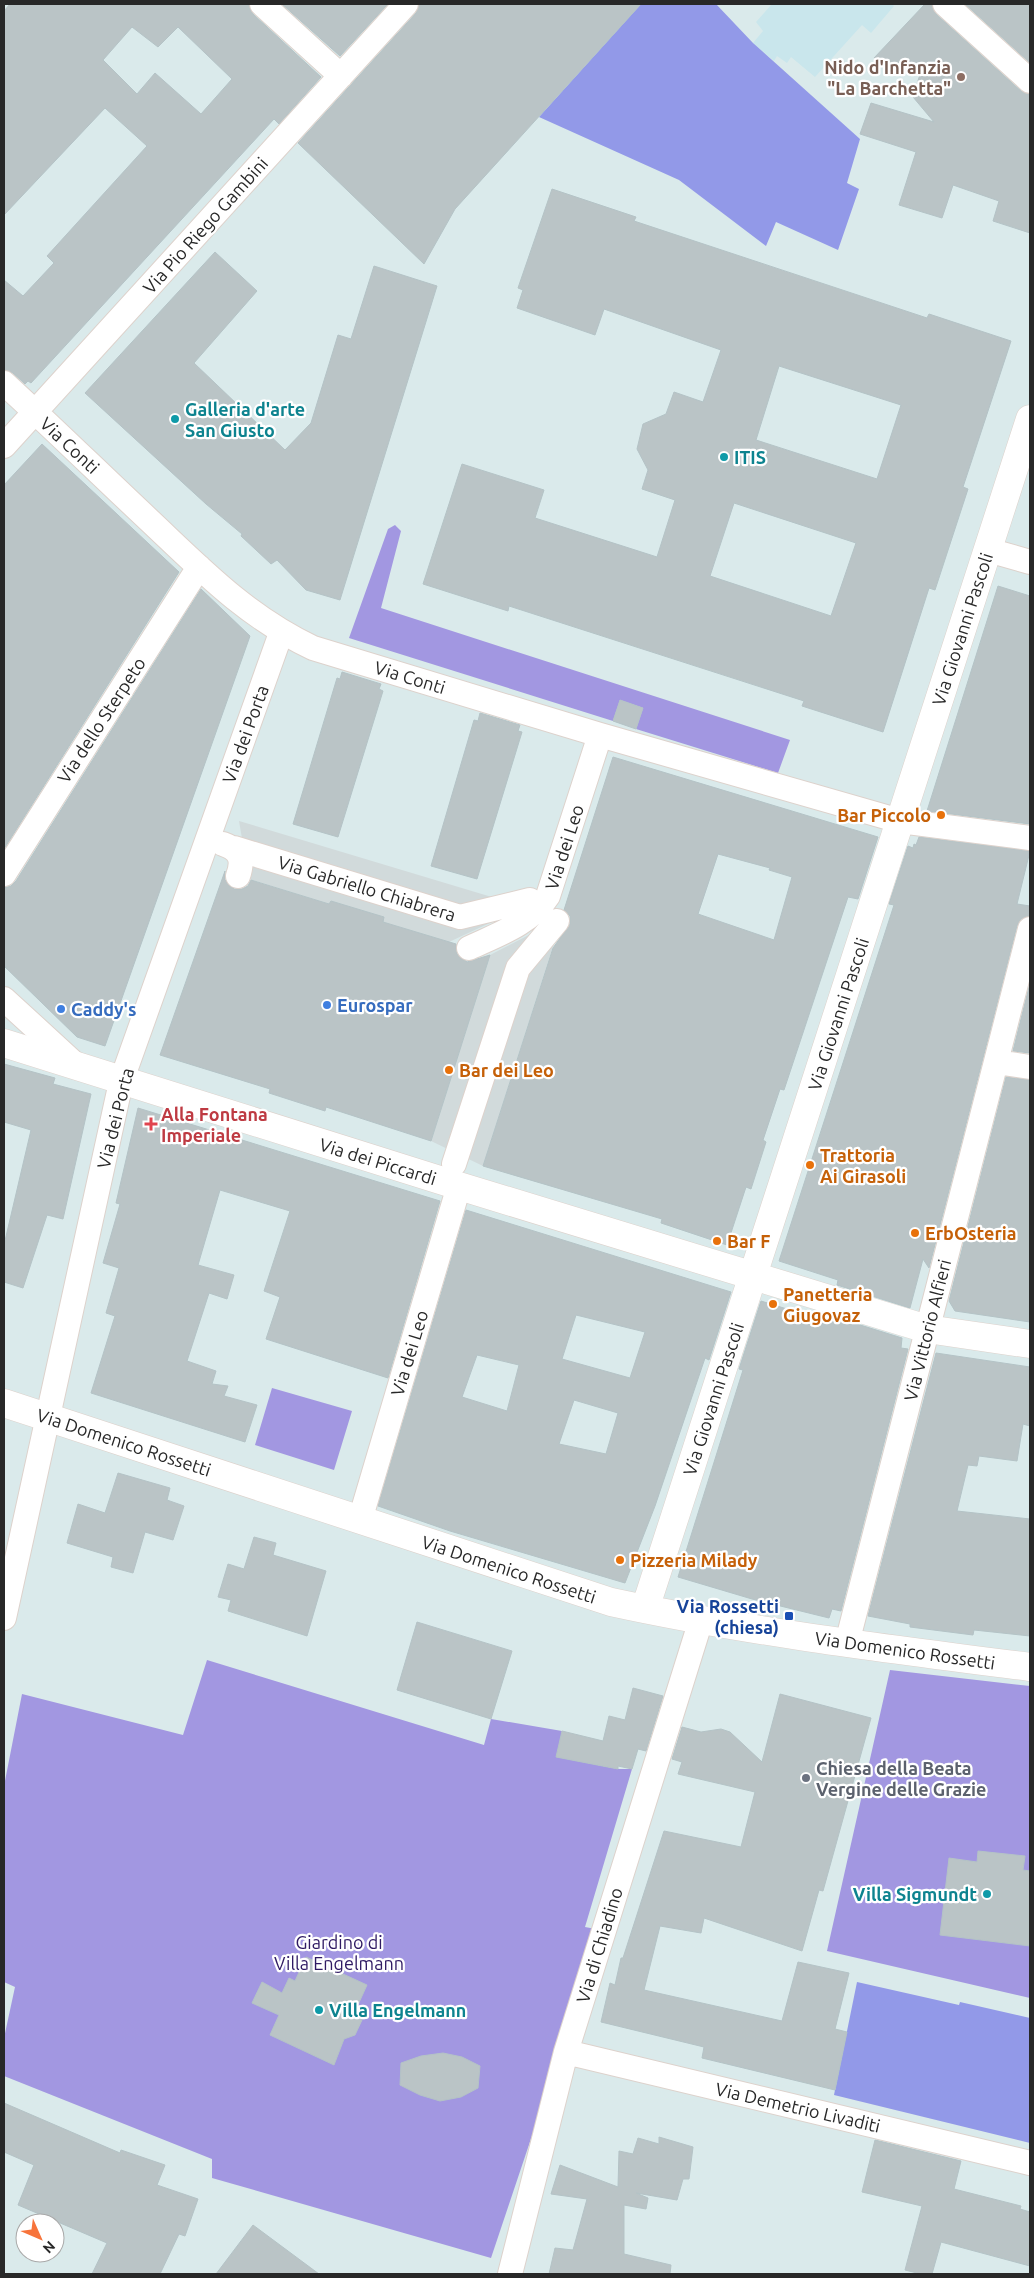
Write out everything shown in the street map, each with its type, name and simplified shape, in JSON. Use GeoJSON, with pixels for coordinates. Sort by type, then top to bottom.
{"type":"FeatureCollection","features":[{"type":"Feature","properties":{"kind":"main road","name":"Via Giovanni Pascoli"},"geometry":{"type":"LineString","coordinates":[[645,1609],[1030,419]]}},
{"type":"Feature","properties":{"kind":"main road","name":"Via dei Piccardi"},"geometry":{"type":"LineString","coordinates":[[4,1044],[76,1065],[121,1082],[456,1175],[753,1275],[928,1329],[1030,1344]]}},
{"type":"Feature","properties":{"kind":"main road","name":"Via Domenico Rossetti"},"geometry":{"type":"LineString","coordinates":[[4,1403],[611,1602],[701,1620],[847,1643],[1030,1667]]}},
{"type":"Feature","properties":{"kind":"street"},"geometry":{"type":"LineString","coordinates":[[262,4],[341,76]]}},
{"type":"Feature","properties":{"kind":"street","name":"Via Pio Riego Gambini"},"geometry":{"type":"LineString","coordinates":[[4,446],[406,4]]}},
{"type":"Feature","properties":{"kind":"street"},"geometry":{"type":"LineString","coordinates":[[945,4],[1030,81]]}},
{"type":"Feature","properties":{"kind":"street","name":"Via Conti"},"geometry":{"type":"LineString","coordinates":[[4,383],[246,609],[282,633],[313,648],[600,735],[900,821],[1030,838]]}},
{"type":"Feature","properties":{"kind":"street"},"geometry":{"type":"LineString","coordinates":[[988,550],[1030,562]]}},
{"type":"Feature","properties":{"kind":"street","name":"Via dello Sterpeto"},"geometry":{"type":"LineString","coordinates":[[4,874],[199,567]]}},
{"type":"Feature","properties":{"kind":"street","name":"Via dei Porta"},"geometry":{"type":"LineString","coordinates":[[4,1618],[121,1082],[282,633]]}},
{"type":"Feature","properties":{"kind":"street","name":"Via dei Leo"},"geometry":{"type":"LineString","coordinates":[[469,948],[528,919],[540,908],[548,896],[600,735]]}},
{"type":"Feature","properties":{"kind":"street","name":"Via Gabriello Chiabrera"},"geometry":{"type":"LineString","coordinates":[[208,839],[460,917],[530,900]]}},
{"type":"Feature","properties":{"kind":"street"},"geometry":{"type":"LineString","coordinates":[[234,848],[239,853],[241,862],[238,876]]}},
{"type":"Feature","properties":{"kind":"street","name":"Via dei Leo"},"geometry":{"type":"LineString","coordinates":[[360,1520],[456,1175],[518,968],[557,920]]}},
{"type":"Feature","properties":{"kind":"street","name":"Via Vittorio Alfieri"},"geometry":{"type":"LineString","coordinates":[[847,1643],[1030,929]]}},
{"type":"Feature","properties":{"kind":"street"},"geometry":{"type":"LineString","coordinates":[[4,999],[76,1065]]}},
{"type":"Feature","properties":{"kind":"street"},"geometry":{"type":"LineString","coordinates":[[996,1062],[1030,1067]]}},
{"type":"Feature","properties":{"kind":"street","name":"Via di Chiadino"},"geometry":{"type":"LineString","coordinates":[[510,2274],[566,2052],[701,1620]]}},
{"type":"Feature","properties":{"kind":"street","name":"Via Demetrio Livaditi"},"geometry":{"type":"LineString","coordinates":[[566,2052],[1030,2163]]}},
{"type":"Feature","properties":{"kind":"shaded area"},"geometry":{"type":"Polygon","coordinates":[[[641,4],[716,4],[753,43],[860,139],[847,183],[859,189],[838,250],[776,222],[766,246],[679,180],[539,117],[641,4]]]}},
{"type":"Feature","properties":{"kind":"shaded area"},"geometry":{"type":"Polygon","coordinates":[[[772,4],[892,4],[894,6],[871,33],[862,25],[815,77],[791,57],[787,63],[777,56],[774,61],[753,43],[763,31],[756,22],[772,4]]]}},
{"type":"Feature","properties":{"kind":"shaded area"},"geometry":{"type":"Polygon","coordinates":[[[239,821],[524,907],[449,942],[383,922],[384,917],[331,901],[329,904],[249,879],[239,821]]]}},
{"type":"Feature","properties":{"kind":"shaded area"},"geometry":{"type":"Polygon","coordinates":[[[562,918],[483,1166],[431,1141],[490,955],[562,918]]]}},
{"type":"Feature","properties":{"kind":"shaded area"},"geometry":{"type":"Polygon","coordinates":[[[857,1982],[959,2005],[960,2002],[1030,2018],[1030,2143],[834,2095],[857,1982]]]}},
{"type":"Feature","properties":{"kind":"green space"},"geometry":{"type":"Polygon","coordinates":[[[395,525],[401,531],[381,608],[790,740],[778,773],[636,729],[643,708],[620,700],[613,721],[349,638],[388,529],[395,525]]]}},
{"type":"Feature","properties":{"kind":"green space"},"geometry":{"type":"Polygon","coordinates":[[[272,1388],[352,1411],[334,1470],[255,1445],[272,1388]]]}},
{"type":"Feature","properties":{"kind":"green space","name":"Giardino di Villa Engelmann"},"geometry":{"type":"Polygon","coordinates":[[[207,1660],[484,1745],[491,1719],[562,1731],[557,1757],[618,1769],[632,1769],[585,1927],[601,1930],[491,2258],[212,2178],[212,2159],[4,2076],[4,2038],[15,1987],[4,1982],[4,1786],[22,1694],[183,1735],[207,1660]]]}},
{"type":"Feature","properties":{"kind":"green space"},"geometry":{"type":"Polygon","coordinates":[[[890,1670],[1030,1686],[1030,1998],[827,1951],[890,1670]]]}},
{"type":"Feature","properties":{"kind":"building"},"geometry":{"type":"Polygon","coordinates":[[[10,4],[249,4],[253,14],[321,77],[279,124],[274,119],[31,383],[28,381],[25,384],[13,373],[4,370],[4,280],[23,296],[54,263],[47,256],[147,146],[105,108],[4,215],[4,11],[10,4]],[[132,27],[103,60],[137,94],[155,73],[201,114],[232,79],[178,27],[158,47],[132,27]]]}},
{"type":"Feature","properties":{"kind":"building"},"geometry":{"type":"Polygon","coordinates":[[[282,4],[388,4],[340,56],[282,4]]]}},
{"type":"Feature","properties":{"kind":"building"},"geometry":{"type":"Polygon","coordinates":[[[419,4],[641,4],[455,209],[424,264],[298,143],[416,13],[419,4]]]}},
{"type":"Feature","properties":{"kind":"building"},"geometry":{"type":"Polygon","coordinates":[[[925,4],[932,4],[936,14],[1021,91],[1030,94],[1030,233],[993,221],[999,201],[953,185],[942,218],[899,205],[916,152],[860,134],[871,103],[934,122],[913,97],[921,71],[874,58],[925,4]]]}},
{"type":"Feature","properties":{"kind":"building"},"geometry":{"type":"Polygon","coordinates":[[[965,4],[1030,4],[1030,63],[965,4]]]}},
{"type":"Feature","properties":{"kind":"building","name":"ITIS"},"geometry":{"type":"Polygon","coordinates":[[[552,189],[636,217],[634,221],[927,318],[929,314],[1011,341],[963,487],[968,489],[935,590],[929,588],[883,732],[802,706],[804,701],[509,606],[508,611],[423,584],[462,464],[544,490],[535,518],[657,557],[675,500],[642,489],[648,470],[637,449],[643,424],[666,414],[674,392],[703,402],[721,350],[604,309],[595,335],[517,308],[523,290],[518,288],[552,189]],[[779,366],[756,440],[877,479],[901,405],[779,366]],[[734,503],[710,576],[831,616],[856,543],[734,503]]]}},
{"type":"Feature","properties":{"kind":"building"},"geometry":{"type":"Polygon","coordinates":[[[215,252],[257,291],[194,363],[285,450],[311,423],[338,335],[351,339],[374,266],[437,286],[340,600],[306,590],[277,560],[271,564],[241,536],[242,534],[206,504],[85,393],[215,252]]]}},
{"type":"Feature","properties":{"kind":"building"},"geometry":{"type":"Polygon","coordinates":[[[42,444],[179,572],[4,849],[4,485],[42,444]]]}},
{"type":"Feature","properties":{"kind":"building"},"geometry":{"type":"Polygon","coordinates":[[[998,586],[1030,596],[1030,824],[927,811],[998,586]]]}},
{"type":"Feature","properties":{"kind":"building"},"geometry":{"type":"Polygon","coordinates":[[[201,589],[250,636],[105,1046],[77,1037],[4,966],[4,888],[11,886],[16,881],[201,589]]]}},
{"type":"Feature","properties":{"kind":"building"},"geometry":{"type":"Polygon","coordinates":[[[342,672],[381,684],[379,689],[383,691],[338,837],[293,824],[337,678],[340,679],[342,672]]]}},
{"type":"Feature","properties":{"kind":"building"},"geometry":{"type":"Polygon","coordinates":[[[620,700],[643,708],[636,729],[613,721],[620,700]]]}},
{"type":"Feature","properties":{"kind":"building"},"geometry":{"type":"Polygon","coordinates":[[[480,713],[520,725],[518,731],[522,732],[477,879],[431,866],[474,720],[478,721],[480,713]]]}},
{"type":"Feature","properties":{"kind":"building"},"geometry":{"type":"Polygon","coordinates":[[[613,757],[878,837],[858,899],[848,897],[784,1090],[780,1089],[763,1140],[766,1142],[751,1189],[746,1187],[727,1245],[661,1223],[662,1219],[483,1166],[553,948],[570,924],[570,916],[564,910],[613,757]],[[718,854],[698,914],[774,940],[792,877],[769,870],[770,868],[718,854]]]}},
{"type":"Feature","properties":{"kind":"building"},"geometry":{"type":"Polygon","coordinates":[[[919,837],[1030,851],[1017,904],[1030,906],[1030,916],[1021,919],[1017,926],[929,1268],[923,1259],[910,1308],[837,1285],[838,1280],[779,1261],[894,905],[889,904],[908,846],[913,848],[919,837]]]}},
{"type":"Feature","properties":{"kind":"building"},"geometry":{"type":"Polygon","coordinates":[[[225,871],[225,880],[234,889],[242,889],[248,886],[251,880],[329,904],[331,901],[384,917],[383,922],[456,944],[457,954],[467,962],[490,955],[431,1141],[326,1107],[325,1111],[269,1093],[270,1089],[160,1055],[225,871]]]}},
{"type":"Feature","properties":{"kind":"building"},"geometry":{"type":"Polygon","coordinates":[[[1030,983],[1030,1053],[1013,1051],[1030,983]]]}},
{"type":"Feature","properties":{"kind":"building"},"geometry":{"type":"Polygon","coordinates":[[[4,1064],[55,1078],[53,1084],[91,1094],[63,1219],[47,1215],[23,1288],[4,1282],[4,1245],[31,1130],[4,1122],[4,1064]]]}},
{"type":"Feature","properties":{"kind":"building"},"geometry":{"type":"Polygon","coordinates":[[[1006,1077],[1030,1080],[1030,1322],[955,1311],[949,1301],[1006,1077]]]}},
{"type":"Feature","properties":{"kind":"building"},"geometry":{"type":"Polygon","coordinates":[[[138,1108],[440,1201],[388,1378],[266,1339],[280,1297],[264,1291],[290,1211],[220,1190],[198,1265],[234,1275],[227,1299],[209,1293],[187,1361],[216,1371],[212,1384],[228,1386],[224,1396],[257,1405],[245,1442],[91,1393],[115,1316],[106,1313],[119,1268],[103,1263],[120,1204],[116,1203],[138,1108]]]}},
{"type":"Feature","properties":{"kind":"building"},"geometry":{"type":"Polygon","coordinates":[[[466,1210],[731,1292],[709,1360],[705,1358],[655,1506],[625,1583],[450,1531],[378,1506],[466,1210]],[[576,1315],[562,1359],[630,1378],[645,1332],[576,1315]],[[477,1355],[462,1397],[507,1411],[519,1365],[477,1355]],[[574,1400],[559,1444],[606,1454],[618,1413],[574,1400]]]}},
{"type":"Feature","properties":{"kind":"building"},"geometry":{"type":"Polygon","coordinates":[[[761,1301],[826,1321],[828,1315],[902,1338],[901,1348],[908,1349],[841,1611],[832,1609],[829,1618],[752,1599],[678,1577],[743,1370],[739,1369],[761,1301]]]}},
{"type":"Feature","properties":{"kind":"building"},"geometry":{"type":"Polygon","coordinates":[[[936,1353],[1030,1367],[1030,1426],[1023,1424],[1017,1461],[979,1456],[977,1466],[968,1465],[957,1511],[1030,1519],[1030,1636],[974,1630],[973,1635],[910,1627],[910,1624],[868,1616],[936,1353]]]}},
{"type":"Feature","properties":{"kind":"building"},"geometry":{"type":"Polygon","coordinates":[[[118,1473],[170,1488],[167,1500],[184,1506],[173,1540],[145,1532],[133,1573],[111,1567],[113,1557],[67,1543],[78,1504],[105,1513],[118,1473]]]}},
{"type":"Feature","properties":{"kind":"building"},"geometry":{"type":"Polygon","coordinates":[[[254,1537],[276,1543],[273,1555],[326,1571],[307,1636],[228,1611],[231,1600],[218,1597],[228,1564],[244,1569],[254,1537]]]}},
{"type":"Feature","properties":{"kind":"building"},"geometry":{"type":"Polygon","coordinates":[[[417,1622],[512,1651],[491,1719],[397,1690],[417,1622]]]}},
{"type":"Feature","properties":{"kind":"building"},"geometry":{"type":"Polygon","coordinates":[[[633,1688],[663,1696],[646,1751],[638,1749],[632,1769],[618,1766],[618,1769],[556,1757],[562,1731],[603,1741],[609,1716],[625,1720],[633,1688]]]}},
{"type":"Feature","properties":{"kind":"building"},"geometry":{"type":"Polygon","coordinates":[[[780,1694],[871,1718],[823,1891],[819,1890],[802,1951],[704,1918],[701,1933],[660,1926],[644,1990],[782,2021],[798,1962],[849,1973],[835,2029],[847,2032],[835,2090],[702,2058],[704,2047],[601,2022],[610,1983],[615,1985],[621,1958],[623,1958],[664,1831],[741,1847],[755,1792],[678,1774],[682,1762],[672,1759],[682,1727],[701,1732],[721,1729],[730,1732],[762,1762],[780,1694]]]}},
{"type":"Feature","properties":{"kind":"building","name":"Villa Sigmundt"},"geometry":{"type":"Polygon","coordinates":[[[978,1851],[1025,1856],[1023,1870],[1030,1871],[1030,1946],[940,1935],[949,1858],[977,1862],[978,1851]]]}},
{"type":"Feature","properties":{"kind":"building","name":"Villa Engelmann"},"geometry":{"type":"Polygon","coordinates":[[[306,1957],[367,1985],[357,2007],[362,2020],[355,2035],[344,2039],[334,2065],[270,2035],[279,2015],[252,2003],[262,1982],[282,1993],[289,1978],[295,1981],[306,1957]]]}},
{"type":"Feature","properties":{"kind":"building"},"geometry":{"type":"Polygon","coordinates":[[[443,2053],[462,2057],[480,2066],[478,2088],[461,2097],[440,2101],[420,2095],[400,2085],[401,2063],[421,2056],[443,2053]]]}},
{"type":"Feature","properties":{"kind":"building"},"geometry":{"type":"Polygon","coordinates":[[[4,2103],[120,2153],[121,2150],[165,2165],[157,2185],[198,2199],[185,2236],[179,2234],[160,2274],[92,2274],[107,2243],[65,2225],[65,2213],[37,2213],[18,2205],[34,2165],[4,2152],[4,2103]]]}},
{"type":"Feature","properties":{"kind":"building"},"geometry":{"type":"Polygon","coordinates":[[[659,2137],[693,2147],[689,2179],[683,2179],[677,2200],[636,2193],[648,2198],[646,2209],[624,2205],[624,2254],[671,2265],[670,2274],[549,2274],[555,2248],[573,2250],[587,2199],[551,2194],[560,2165],[618,2187],[619,2151],[633,2154],[638,2138],[659,2144],[659,2137]]]}},
{"type":"Feature","properties":{"kind":"building"},"geometry":{"type":"Polygon","coordinates":[[[875,2140],[961,2161],[954,2189],[1021,2206],[1020,2209],[1030,2212],[1030,2266],[941,2242],[932,2274],[921,2274],[905,2270],[922,2206],[862,2192],[875,2140]]]}},
{"type":"Feature","properties":{"kind":"building"},"geometry":{"type":"Polygon","coordinates":[[[253,2225],[319,2274],[216,2274],[253,2225]]]}},
{"type":"Feature","properties":{"kind":"place","name":"Nido d'Infanzia \"La Barchetta\""},"geometry":{"type":"Point","coordinates":[961,77]}},
{"type":"Feature","properties":{"kind":"place","name":"Galleria d'arte San Giusto"},"geometry":{"type":"Point","coordinates":[175,419]}},
{"type":"Feature","properties":{"kind":"place","name":"ITIS"},"geometry":{"type":"Point","coordinates":[724,457]}},
{"type":"Feature","properties":{"kind":"place","name":"Bar Piccolo"},"geometry":{"type":"Point","coordinates":[941,815]}},
{"type":"Feature","properties":{"kind":"place","name":"Eurospar"},"geometry":{"type":"Point","coordinates":[327,1005]}},
{"type":"Feature","properties":{"kind":"place","name":"Caddy's"},"geometry":{"type":"Point","coordinates":[61,1009]}},
{"type":"Feature","properties":{"kind":"place","name":"Bar dei Leo"},"geometry":{"type":"Point","coordinates":[449,1070]}},
{"type":"Feature","properties":{"kind":"place","name":"Alla Fontana Imperiale"},"geometry":{"type":"Point","coordinates":[151,1124]}},
{"type":"Feature","properties":{"kind":"place","name":"Trattoria Ai Girasoli"},"geometry":{"type":"Point","coordinates":[810,1165]}},
{"type":"Feature","properties":{"kind":"place","name":"ErbOsteria"},"geometry":{"type":"Point","coordinates":[915,1233]}},
{"type":"Feature","properties":{"kind":"place","name":"Bar F"},"geometry":{"type":"Point","coordinates":[717,1241]}},
{"type":"Feature","properties":{"kind":"place","name":"Panetteria Giugovaz"},"geometry":{"type":"Point","coordinates":[773,1304]}},
{"type":"Feature","properties":{"kind":"place","name":"Pizzeria Milady"},"geometry":{"type":"Point","coordinates":[620,1560]}},
{"type":"Feature","properties":{"kind":"place","name":"Via Rossetti (chiesa)"},"geometry":{"type":"Point","coordinates":[789,1616]}},
{"type":"Feature","properties":{"kind":"place","name":"Chiesa della Beata Vergine delle Grazie"},"geometry":{"type":"Point","coordinates":[806,1778]}},
{"type":"Feature","properties":{"kind":"place","name":"Villa Sigmundt"},"geometry":{"type":"Point","coordinates":[987,1894]}},
{"type":"Feature","properties":{"kind":"place","name":"Villa Engelmann"},"geometry":{"type":"Point","coordinates":[319,2010]}}]}
